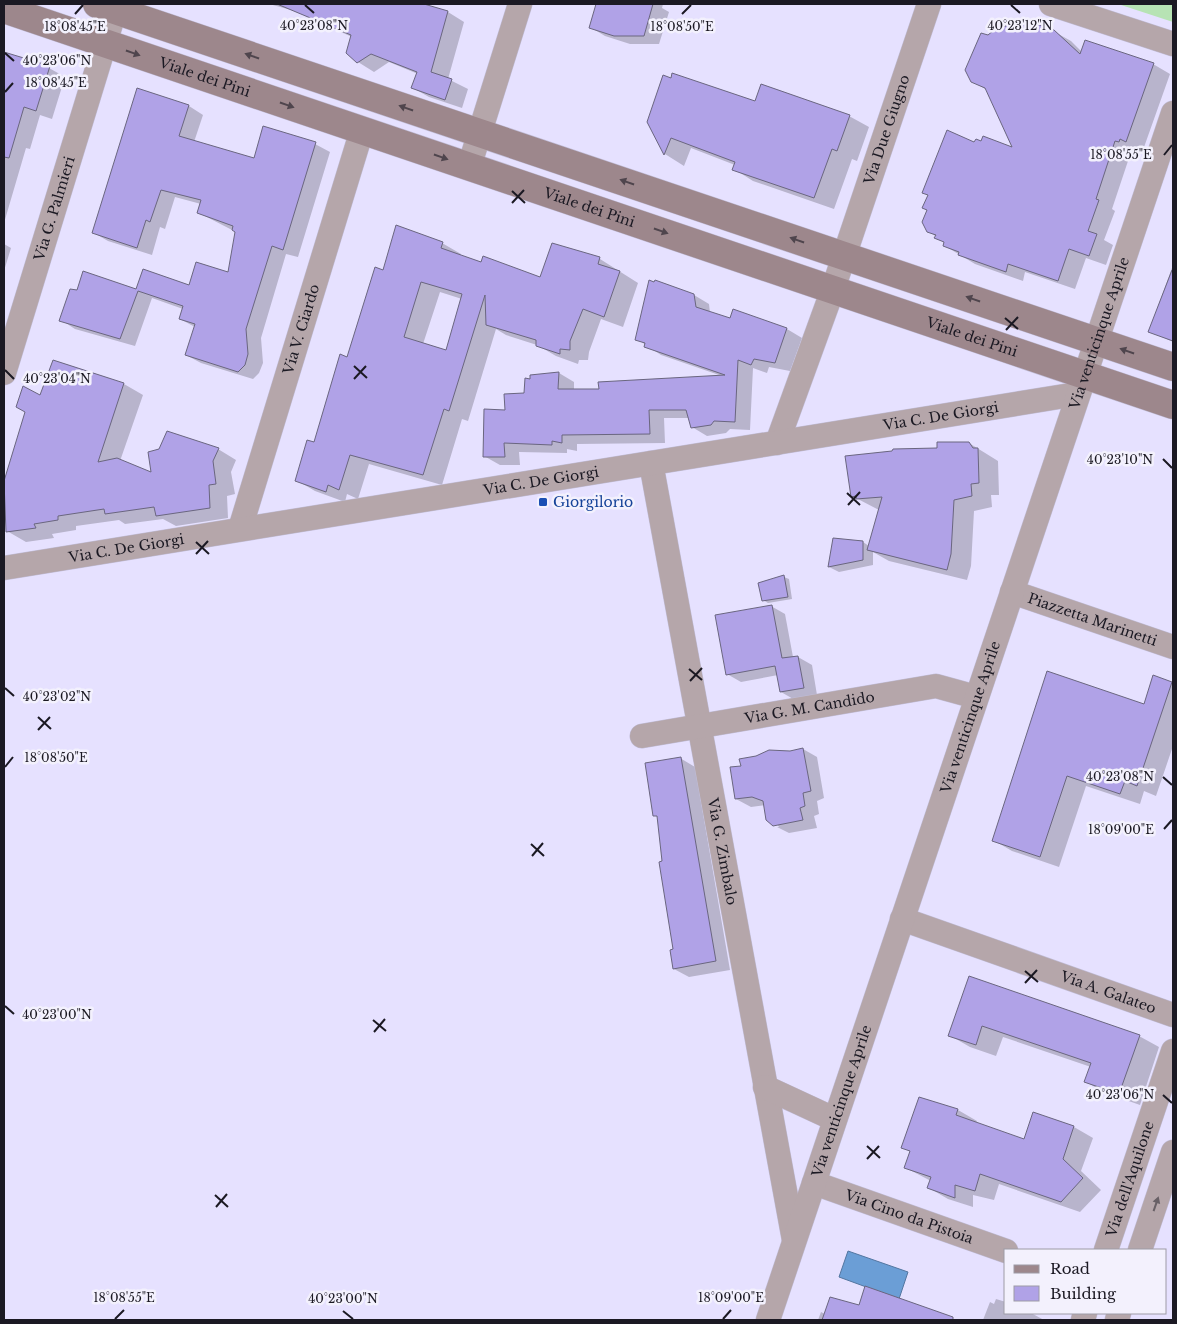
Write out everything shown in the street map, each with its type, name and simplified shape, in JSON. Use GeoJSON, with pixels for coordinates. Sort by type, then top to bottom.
{"type":"FeatureCollection","features":[{"type":"Feature","properties":{"kind":"street"},"geometry":{"type":"LineString","coordinates":[[469,167],[520,4]]}},
{"type":"Feature","properties":{"kind":"street","name":"Via Due Giugno"},"geometry":{"type":"LineString","coordinates":[[777,443],[833,289],[929,4]]}},
{"type":"Feature","properties":{"kind":"street"},"geometry":{"type":"LineString","coordinates":[[1051,4],[1173,44]]}},
{"type":"Feature","properties":{"kind":"street"},"geometry":{"type":"LineString","coordinates":[[110,6],[1173,367]]}},
{"type":"Feature","properties":{"kind":"street","name":"Via G. Palmieri"},"geometry":{"type":"LineString","coordinates":[[4,373],[8,338],[105,43],[110,6]]}},
{"type":"Feature","properties":{"kind":"street","name":"Viale dei Pini"},"geometry":{"type":"LineString","coordinates":[[4,9],[833,289],[1081,384],[1173,405]]}},
{"type":"Feature","properties":{"kind":"street","name":"Via venticinque Aprile"},"geometry":{"type":"LineString","coordinates":[[768,1320],[1173,113]]}},
{"type":"Feature","properties":{"kind":"street","name":"Via V. Ciardo"},"geometry":{"type":"LineString","coordinates":[[240,530],[362,130]]}},
{"type":"Feature","properties":{"kind":"street","name":"Via C. De Giorgi"},"geometry":{"type":"LineString","coordinates":[[4,568],[777,443],[1081,384]]}},
{"type":"Feature","properties":{"kind":"street","name":"Via G. Zimbalo"},"geometry":{"type":"LineString","coordinates":[[651,463],[764,1087],[794,1240]]}},
{"type":"Feature","properties":{"kind":"street","name":"Piazzetta Marinetti"},"geometry":{"type":"LineString","coordinates":[[1012,592],[1173,647]]}},
{"type":"Feature","properties":{"kind":"street","name":"Via G. M. Candido"},"geometry":{"type":"LineString","coordinates":[[642,736],[936,686],[976,697]]}},
{"type":"Feature","properties":{"kind":"street","name":"Via A. Galateo"},"geometry":{"type":"LineString","coordinates":[[902,919],[1173,1015]]}},
{"type":"Feature","properties":{"kind":"street","name":"Via dell'Aquilone"},"geometry":{"type":"LineString","coordinates":[[1106,1249],[1173,1051]]}},
{"type":"Feature","properties":{"kind":"street"},"geometry":{"type":"LineString","coordinates":[[764,1087],[834,1119]]}},
{"type":"Feature","properties":{"kind":"street"},"geometry":{"type":"LineString","coordinates":[[1140,1249],[1173,1152]]}},
{"type":"Feature","properties":{"kind":"street","name":"Via Cino da Pistoia"},"geometry":{"type":"LineString","coordinates":[[814,1183],[1004,1250]]}},
{"type":"Feature","properties":{"kind":"green space"},"geometry":{"type":"Polygon","coordinates":[[[1118,4],[1173,4],[1173,22],[1118,4]]]}},
{"type":"Feature","properties":{"kind":"water"},"geometry":{"type":"Polygon","coordinates":[[[848,1251],[908,1272],[899,1299],[839,1277],[848,1251]]]}},
{"type":"Feature","properties":{"kind":"building"},"geometry":{"type":"Polygon","coordinates":[[[277,4],[424,4],[448,11],[431,72],[452,79],[445,100],[411,88],[417,72],[371,54],[357,63],[346,53],[351,35],[277,4]]]}},
{"type":"Feature","properties":{"kind":"building"},"geometry":{"type":"Polygon","coordinates":[[[596,4],[653,4],[644,36],[614,36],[589,28],[596,4]]]}},
{"type":"Feature","properties":{"kind":"building"},"geometry":{"type":"Polygon","coordinates":[[[1009,19],[1028,26],[1031,22],[1054,30],[1080,54],[1085,40],[1154,63],[1126,142],[1120,139],[1119,142],[1115,141],[1096,199],[1099,200],[1088,231],[1097,234],[1089,256],[1069,249],[1058,281],[1008,264],[1006,272],[958,255],[959,252],[943,246],[944,242],[934,238],[936,235],[927,232],[922,222],[927,210],[922,208],[928,195],[922,193],[947,130],[974,142],[976,139],[981,141],[983,136],[1012,147],[985,88],[971,82],[965,70],[981,33],[988,35],[994,30],[1006,26],[1009,19]]]}},
{"type":"Feature","properties":{"kind":"building"},"geometry":{"type":"Polygon","coordinates":[[[4,52],[50,66],[36,111],[24,107],[9,158],[4,157],[4,52]]]}},
{"type":"Feature","properties":{"kind":"building"},"geometry":{"type":"Polygon","coordinates":[[[672,73],[755,101],[761,84],[850,115],[837,151],[832,149],[814,198],[732,170],[735,162],[671,138],[664,155],[647,122],[663,75],[671,78],[672,73]]]}},
{"type":"Feature","properties":{"kind":"building"},"geometry":{"type":"Polygon","coordinates":[[[137,88],[189,105],[179,136],[254,158],[263,126],[316,142],[283,250],[272,246],[246,329],[248,354],[245,365],[238,372],[185,355],[195,324],[179,319],[183,306],[138,291],[120,339],[59,321],[70,289],[77,290],[83,271],[136,289],[143,269],[189,285],[196,262],[228,272],[235,232],[232,230],[233,226],[197,213],[201,200],[161,190],[150,222],[146,220],[137,248],[92,233],[137,88]]]}},
{"type":"Feature","properties":{"kind":"building"},"geometry":{"type":"Polygon","coordinates":[[[396,225],[443,242],[441,248],[481,262],[483,256],[540,277],[552,243],[600,257],[598,264],[620,271],[604,317],[583,309],[570,341],[570,350],[560,349],[560,354],[536,346],[536,340],[486,325],[485,295],[449,411],[444,409],[423,475],[350,455],[339,490],[328,485],[326,492],[295,481],[307,440],[314,442],[340,354],[347,357],[375,267],[383,270],[396,225]],[[421,282],[404,337],[446,350],[462,294],[421,282]]]}},
{"type":"Feature","properties":{"kind":"building"},"geometry":{"type":"Polygon","coordinates":[[[1173,270],[1173,341],[1148,332],[1173,270]]]}},
{"type":"Feature","properties":{"kind":"building"},"geometry":{"type":"Polygon","coordinates":[[[649,280],[654,282],[655,280],[694,294],[696,307],[730,318],[733,309],[787,328],[775,363],[754,359],[751,365],[738,360],[735,422],[714,421],[711,425],[691,428],[686,410],[649,410],[650,434],[562,435],[562,443],[552,441],[552,445],[504,443],[505,457],[483,457],[484,409],[505,410],[504,394],[524,393],[525,378],[530,379],[530,375],[559,372],[558,389],[599,389],[598,382],[725,375],[644,347],[645,343],[635,340],[649,280]]]}},
{"type":"Feature","properties":{"kind":"building"},"geometry":{"type":"Polygon","coordinates":[[[53,360],[124,383],[98,462],[117,458],[151,472],[148,452],[159,449],[167,431],[219,448],[213,461],[216,484],[209,485],[210,508],[156,516],[154,507],[105,514],[104,509],[58,516],[58,520],[34,524],[36,528],[6,532],[4,481],[25,412],[16,407],[23,386],[40,395],[53,360]]]}},
{"type":"Feature","properties":{"kind":"building"},"geometry":{"type":"Polygon","coordinates":[[[937,442],[969,442],[973,448],[978,448],[979,483],[971,484],[972,496],[954,500],[951,554],[947,570],[867,550],[882,497],[856,499],[856,496],[851,497],[845,456],[892,451],[893,449],[937,448],[937,442]]]}},
{"type":"Feature","properties":{"kind":"building"},"geometry":{"type":"Polygon","coordinates":[[[833,538],[863,541],[863,560],[828,567],[833,538]]]}},
{"type":"Feature","properties":{"kind":"building"},"geometry":{"type":"Polygon","coordinates":[[[784,575],[788,597],[762,601],[758,583],[784,575]]]}},
{"type":"Feature","properties":{"kind":"building"},"geometry":{"type":"Polygon","coordinates":[[[772,605],[782,658],[798,656],[804,688],[780,692],[775,666],[726,675],[715,615],[772,605]]]}},
{"type":"Feature","properties":{"kind":"building"},"geometry":{"type":"Polygon","coordinates":[[[1047,671],[1144,704],[1153,675],[1172,682],[1137,786],[1125,781],[1120,794],[1067,776],[1040,857],[992,841],[1047,671]]]}},
{"type":"Feature","properties":{"kind":"building"},"geometry":{"type":"Polygon","coordinates":[[[803,748],[811,791],[803,793],[805,806],[800,808],[803,820],[773,826],[766,820],[763,801],[752,797],[735,799],[730,767],[741,766],[739,759],[756,756],[769,750],[790,751],[803,748]]]}},
{"type":"Feature","properties":{"kind":"building"},"geometry":{"type":"Polygon","coordinates":[[[681,757],[716,961],[673,969],[670,950],[673,949],[659,862],[662,861],[657,816],[653,816],[645,763],[681,757]]]}},
{"type":"Feature","properties":{"kind":"building"},"geometry":{"type":"Polygon","coordinates":[[[969,976],[1140,1035],[1119,1094],[1084,1082],[1091,1063],[982,1026],[976,1045],[948,1036],[969,976]]]}},
{"type":"Feature","properties":{"kind":"building"},"geometry":{"type":"Polygon","coordinates":[[[919,1097],[958,1109],[956,1115],[1024,1139],[1033,1112],[1074,1126],[1063,1159],[1083,1178],[1061,1202],[980,1174],[975,1191],[955,1185],[955,1198],[927,1188],[931,1177],[904,1168],[910,1151],[901,1148],[919,1097]]]}},
{"type":"Feature","properties":{"kind":"building"},"geometry":{"type":"Polygon","coordinates":[[[865,1286],[953,1317],[953,1320],[822,1320],[830,1297],[859,1305],[865,1286]]]}},
{"type":"Feature","properties":{"kind":"place","name":"Giorgilorio"},"geometry":{"type":"Point","coordinates":[543,502]}}]}
